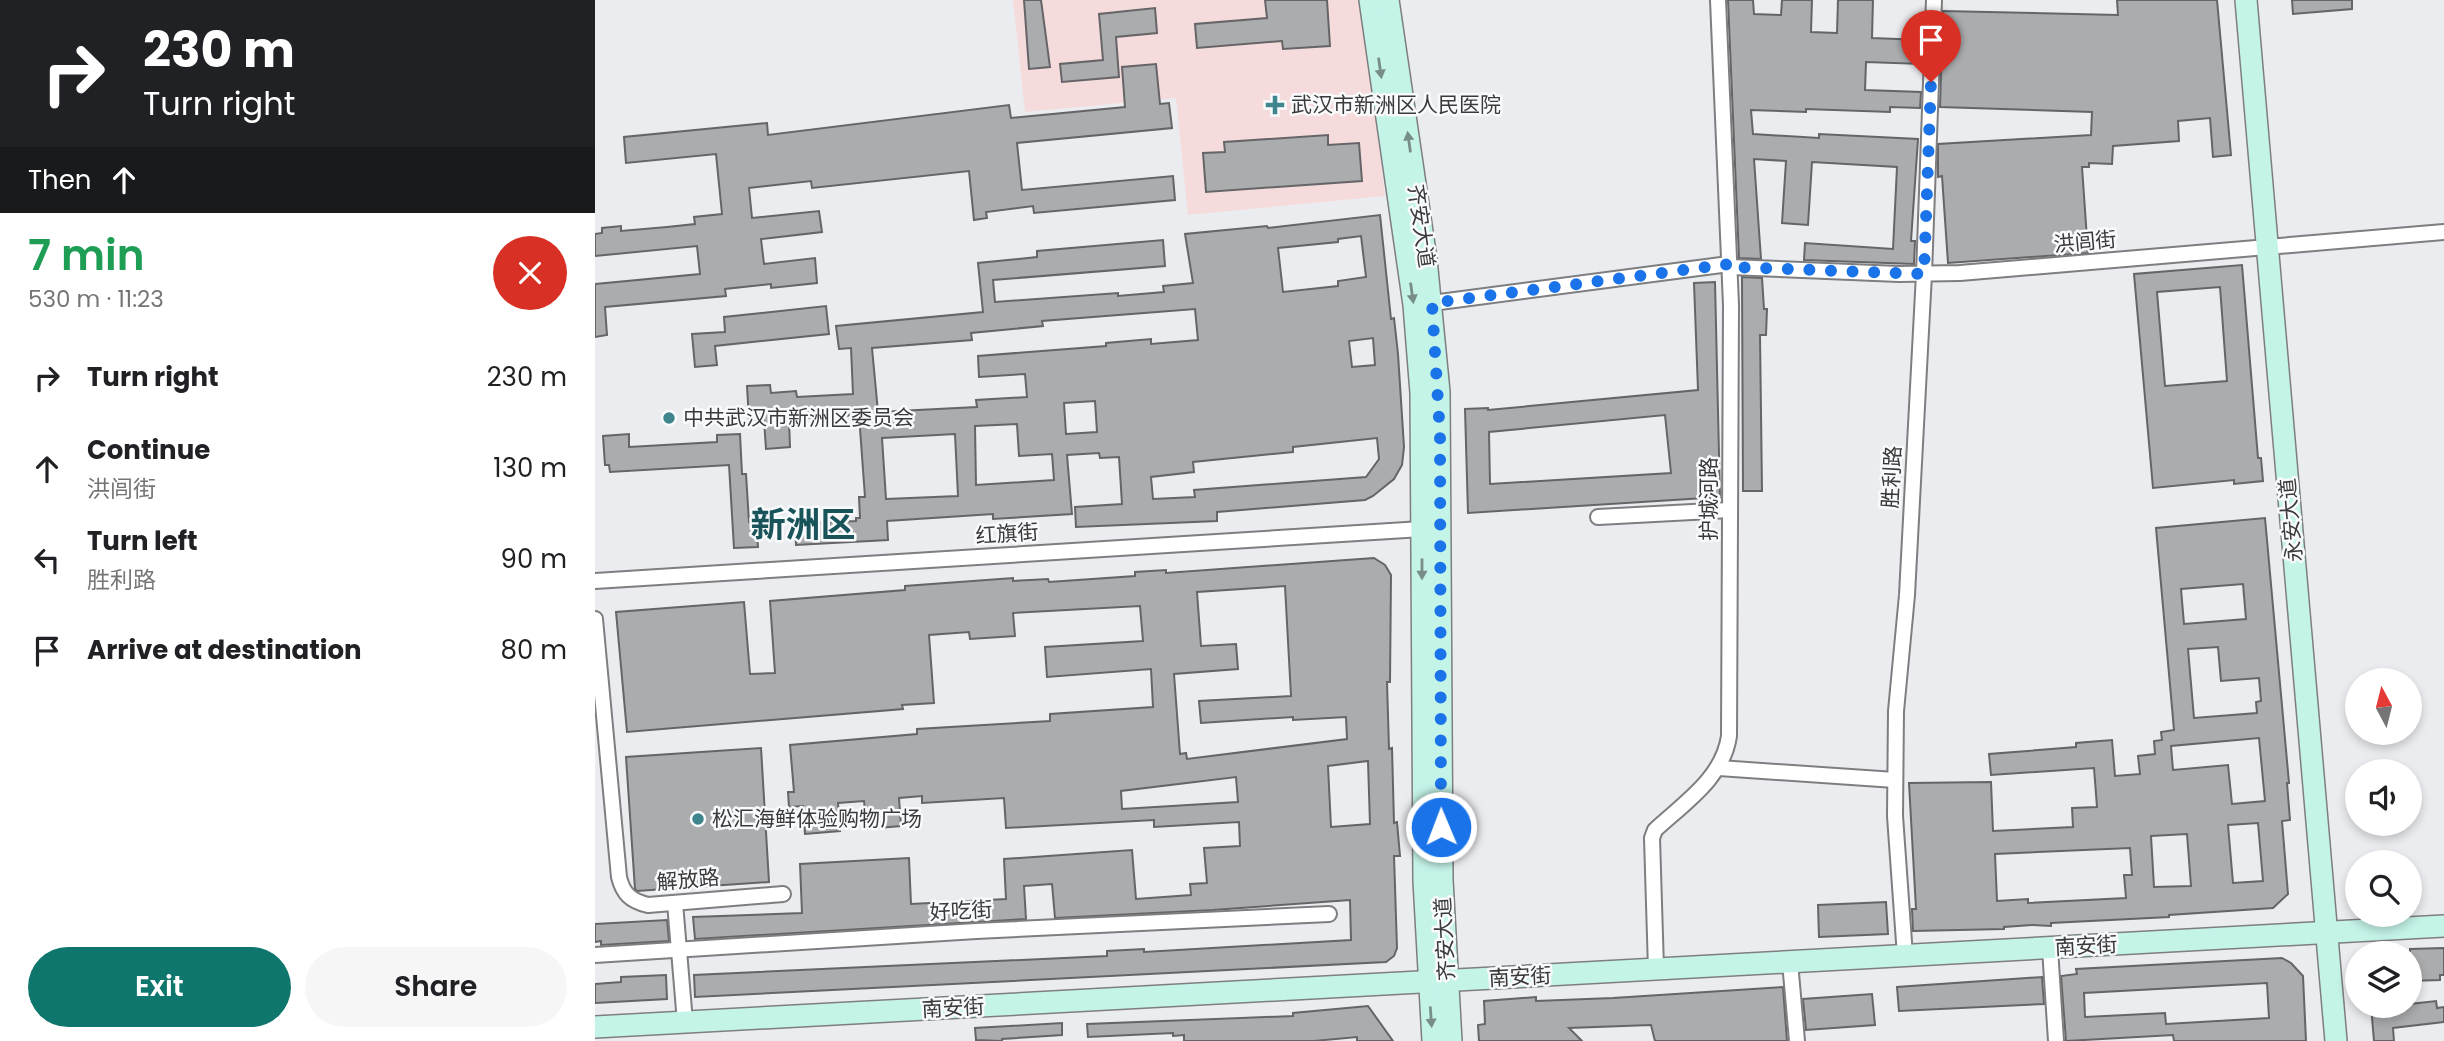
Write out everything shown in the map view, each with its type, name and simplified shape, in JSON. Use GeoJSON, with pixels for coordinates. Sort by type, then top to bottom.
{"type":"FeatureCollection","features":[{"type":"Feature","properties":{"kind":"main road","name":"齐安大道"},"geometry":{"type":"LineString","coordinates":[[1370,0],[1414,305],[1421,393],[1423,815],[1438,981],[1451,1041]]}},
{"type":"Feature","properties":{"kind":"main road","name":"齐安大道"},"geometry":{"type":"LineString","coordinates":[[1388,0],[1432,303],[1440,435],[1441,801],[1438,981],[1433,1041]]}},
{"type":"Feature","properties":{"kind":"main road","name":"永安大道"},"geometry":{"type":"LineString","coordinates":[[2246,0],[2336,1041]]}},
{"type":"Feature","properties":{"kind":"main road","name":"南安街"},"geometry":{"type":"LineString","coordinates":[[595,1027],[2444,926]]}},
{"type":"Feature","properties":{"kind":"street","name":"护城河路"},"geometry":{"type":"LineString","coordinates":[[1656,969],[1652,838],[1655,830],[1719,768],[1729,736],[1730,266],[1718,0]]}},
{"type":"Feature","properties":{"kind":"street","name":"胜利路"},"geometry":{"type":"LineString","coordinates":[[1905,956],[1897,863],[1896,711],[1907,595],[1924,274],[1934,0]]}},
{"type":"Feature","properties":{"kind":"street","name":"洪闾街"},"geometry":{"type":"LineString","coordinates":[[1432,303],[1730,266],[1924,274],[2027,268],[2444,232]]}},
{"type":"Feature","properties":{"kind":"street"},"geometry":{"type":"LineString","coordinates":[[1598,517],[1730,510]]}},
{"type":"Feature","properties":{"kind":"street","name":"红旗街"},"geometry":{"type":"LineString","coordinates":[[595,581],[1422,529]]}},
{"type":"Feature","properties":{"kind":"street","name":"解放路"},"geometry":{"type":"LineString","coordinates":[[595,618],[620,883],[628,896],[635,902],[648,905],[783,894]]}},
{"type":"Feature","properties":{"kind":"street"},"geometry":{"type":"LineString","coordinates":[[1719,768],[1895,780]]}},
{"type":"Feature","properties":{"kind":"street"},"geometry":{"type":"LineString","coordinates":[[675,902],[685,1022]]}},
{"type":"Feature","properties":{"kind":"street","name":"好吃街"},"geometry":{"type":"LineString","coordinates":[[595,955],[976,931],[1329,914]]}},
{"type":"Feature","properties":{"kind":"street"},"geometry":{"type":"LineString","coordinates":[[2050,948],[2056,1041]]}},
{"type":"Feature","properties":{"kind":"street"},"geometry":{"type":"LineString","coordinates":[[1790,962],[1797,1041]]}},
{"type":"Feature","properties":{"kind":"shaded area","name":"武汉市新洲区人民医院"},"geometry":{"type":"Polygon","coordinates":[[[1013,0],[1361,0],[1385,196],[1188,215],[1176,98],[1025,112],[1013,0]]]}},
{"type":"Feature","properties":{"kind":"building"},"geometry":{"type":"Polygon","coordinates":[[[1024,0],[1041,0],[1050,67],[1029,69],[1024,0]]]}},
{"type":"Feature","properties":{"kind":"building"},"geometry":{"type":"Polygon","coordinates":[[[1265,0],[1327,0],[1330,46],[1283,49],[1282,41],[1197,48],[1195,24],[1267,18],[1265,0]]]}},
{"type":"Feature","properties":{"kind":"building"},"geometry":{"type":"Polygon","coordinates":[[[1728,0],[1753,0],[1754,14],[1781,15],[1782,0],[1812,0],[1811,32],[1837,33],[1838,0],[1873,0],[1872,38],[1923,40],[1922,64],[1866,62],[1865,90],[1921,92],[1920,108],[1890,107],[1890,112],[1751,110],[1753,134],[1918,139],[1911,241],[1915,241],[1914,264],[1804,260],[1805,243],[1893,249],[1897,167],[1812,162],[1808,225],[1782,223],[1786,161],[1754,159],[1761,259],[1739,258],[1728,0]]]}},
{"type":"Feature","properties":{"kind":"building"},"geometry":{"type":"Polygon","coordinates":[[[2117,0],[2217,0],[2231,155],[2213,157],[2210,118],[2178,121],[2179,141],[2113,146],[2112,164],[2089,163],[2089,167],[2082,167],[2088,253],[1948,263],[1942,176],[1938,177],[1938,144],[2091,135],[2092,112],[1940,107],[1943,11],[2118,15],[2117,0]]]}},
{"type":"Feature","properties":{"kind":"building"},"geometry":{"type":"Polygon","coordinates":[[[2292,0],[2352,0],[2352,9],[2293,14],[2292,0]]]}},
{"type":"Feature","properties":{"kind":"building"},"geometry":{"type":"Polygon","coordinates":[[[1155,8],[1157,33],[1116,37],[1119,77],[1062,82],[1060,64],[1103,60],[1099,14],[1155,8]]]}},
{"type":"Feature","properties":{"kind":"building"},"geometry":{"type":"Polygon","coordinates":[[[1156,64],[1160,104],[1169,103],[1172,128],[1017,143],[1022,190],[1173,176],[1175,200],[1034,213],[1033,206],[986,212],[987,218],[974,220],[969,171],[812,188],[811,181],[749,188],[752,218],[819,211],[822,232],[761,239],[764,264],[815,258],[817,283],[725,289],[726,296],[605,307],[607,335],[595,337],[595,284],[700,274],[697,246],[595,256],[595,234],[602,233],[602,228],[621,226],[621,231],[695,224],[694,217],[722,214],[716,154],[626,163],[624,137],[767,123],[768,135],[1009,105],[1011,118],[1125,107],[1122,67],[1156,64]]]}},
{"type":"Feature","properties":{"kind":"building"},"geometry":{"type":"Polygon","coordinates":[[[1328,135],[1328,145],[1359,143],[1362,181],[1206,192],[1203,153],[1225,152],[1224,142],[1328,135]]]}},
{"type":"Feature","properties":{"kind":"building"},"geometry":{"type":"Polygon","coordinates":[[[1380,215],[1391,319],[1394,318],[1398,354],[1404,447],[1402,465],[1394,479],[1373,496],[1365,500],[1217,512],[1217,521],[1076,527],[1075,507],[1122,504],[1119,457],[1100,458],[1099,453],[1067,455],[1072,514],[993,519],[993,514],[887,521],[888,540],[796,545],[795,524],[856,521],[856,518],[860,518],[859,497],[865,497],[859,415],[789,419],[790,447],[766,449],[764,420],[749,421],[747,386],[770,385],[771,393],[796,391],[797,397],[853,394],[851,348],[839,349],[836,326],[983,312],[978,263],[1037,257],[1037,251],[1163,240],[1165,266],[993,280],[995,302],[1164,292],[1163,286],[1193,283],[1185,234],[1380,215]],[[1361,236],[1338,239],[1338,242],[1278,248],[1283,292],[1338,286],[1338,281],[1366,277],[1361,236]],[[1195,309],[1042,321],[1043,326],[971,333],[972,340],[872,348],[878,412],[977,407],[976,400],[1027,397],[1025,374],[979,377],[978,356],[1106,346],[1106,343],[1151,339],[1151,344],[1198,340],[1195,309]],[[1373,338],[1349,341],[1352,367],[1375,365],[1373,338]],[[1095,401],[1064,403],[1066,434],[1097,432],[1095,401]],[[1017,424],[975,426],[976,485],[1054,480],[1052,454],[1019,456],[1017,424]],[[955,434],[882,438],[886,499],[958,496],[955,434]],[[1377,438],[1293,447],[1293,452],[1193,462],[1194,472],[1151,477],[1153,499],[1195,497],[1194,490],[1366,477],[1379,459],[1377,438]]]}},
{"type":"Feature","properties":{"kind":"building"},"geometry":{"type":"Polygon","coordinates":[[[2242,265],[2258,458],[2261,458],[2263,481],[2234,484],[2234,480],[2153,488],[2134,274],[2242,265]],[[2220,287],[2157,292],[2165,386],[2227,381],[2220,287]]]}},
{"type":"Feature","properties":{"kind":"building"},"geometry":{"type":"Polygon","coordinates":[[[1742,277],[1762,278],[1764,309],[1767,309],[1766,335],[1760,335],[1762,491],[1743,491],[1742,277]]]}},
{"type":"Feature","properties":{"kind":"building"},"geometry":{"type":"Polygon","coordinates":[[[1715,282],[1720,497],[1468,513],[1465,409],[1488,410],[1698,390],[1694,283],[1715,282]],[[1665,415],[1489,432],[1490,484],[1671,473],[1665,415]]]}},
{"type":"Feature","properties":{"kind":"building"},"geometry":{"type":"Polygon","coordinates":[[[826,306],[829,334],[715,346],[717,365],[695,367],[692,334],[725,332],[724,317],[826,306]]]}},
{"type":"Feature","properties":{"kind":"building"},"geometry":{"type":"Polygon","coordinates":[[[629,434],[629,447],[717,442],[717,435],[740,434],[749,522],[756,522],[758,547],[734,548],[729,465],[610,472],[609,465],[605,465],[603,436],[629,434]]]}},
{"type":"Feature","properties":{"kind":"building"},"geometry":{"type":"Polygon","coordinates":[[[2265,518],[2289,783],[2290,820],[2282,821],[2288,894],[2273,908],[2051,923],[2051,926],[1913,931],[1912,909],[1916,909],[1909,783],[1991,782],[1993,831],[2073,827],[2072,808],[2097,807],[2094,768],[1991,775],[1989,754],[2076,747],[2076,743],[2112,740],[2115,776],[2140,774],[2138,756],[2155,754],[2154,741],[2162,740],[2161,732],[2174,730],[2156,528],[2265,518]],[[2243,584],[2181,589],[2184,624],[2246,619],[2243,584]],[[2218,647],[2188,649],[2194,718],[2257,713],[2256,702],[2261,701],[2259,678],[2221,681],[2218,647]],[[2259,738],[2171,746],[2173,770],[2228,765],[2232,804],[2265,801],[2259,738]],[[2258,823],[2228,825],[2233,883],[2263,881],[2258,823]],[[2187,834],[2151,836],[2154,887],[2191,886],[2187,834]],[[2130,848],[1995,854],[1997,901],[2028,899],[2028,903],[2126,898],[2124,875],[2132,875],[2130,848]]]}},
{"type":"Feature","properties":{"kind":"building"},"geometry":{"type":"Polygon","coordinates":[[[1374,558],[1385,565],[1391,575],[1390,682],[1387,682],[1389,749],[1392,748],[1394,823],[1397,822],[1400,856],[1394,856],[1397,948],[1394,956],[1386,962],[695,997],[694,975],[1107,956],[1107,951],[1144,949],[1144,952],[1351,940],[1350,900],[1055,918],[1052,884],[1024,886],[1026,919],[695,939],[693,917],[802,913],[800,864],[909,858],[911,904],[1006,899],[1004,859],[1132,850],[1136,899],[1191,895],[1190,884],[1207,883],[1204,848],[1240,846],[1239,822],[1154,827],[1154,820],[1006,828],[1004,798],[922,803],[922,796],[899,798],[901,826],[867,829],[864,801],[838,803],[840,831],[805,834],[803,806],[789,807],[788,792],[794,792],[790,745],[917,734],[917,729],[1050,721],[1050,714],[1153,707],[1151,669],[1047,677],[1045,647],[1143,641],[1140,606],[1013,613],[1015,636],[970,639],[969,632],[929,635],[934,703],[902,705],[903,709],[627,732],[616,612],[744,602],[750,674],[775,673],[770,601],[905,590],[905,586],[1013,578],[1013,581],[1048,579],[1049,582],[1135,576],[1135,572],[1166,570],[1166,573],[1374,558]],[[1285,586],[1197,592],[1201,646],[1236,644],[1238,669],[1174,674],[1180,754],[1186,753],[1187,759],[1347,739],[1346,717],[1293,720],[1293,717],[1201,723],[1199,701],[1291,696],[1285,586]],[[1368,761],[1328,766],[1331,827],[1370,824],[1368,761]],[[1236,777],[1121,791],[1122,809],[1238,802],[1236,777]]]}},
{"type":"Feature","properties":{"kind":"building","name":"松汇海鲜体验购物广场"},"geometry":{"type":"Polygon","coordinates":[[[761,748],[769,882],[637,891],[626,757],[761,748]]]}},
{"type":"Feature","properties":{"kind":"building"},"geometry":{"type":"Polygon","coordinates":[[[1886,902],[1888,934],[1819,937],[1818,905],[1886,902]]]}},
{"type":"Feature","properties":{"kind":"building"},"geometry":{"type":"Polygon","coordinates":[[[667,920],[669,941],[601,945],[601,941],[595,942],[595,924],[667,920]]]}},
{"type":"Feature","properties":{"kind":"building"},"geometry":{"type":"Polygon","coordinates":[[[2444,948],[2444,975],[2440,975],[2440,980],[2422,981],[2422,949],[2444,948]]]}},
{"type":"Feature","properties":{"kind":"building"},"geometry":{"type":"Polygon","coordinates":[[[2282,958],[2303,976],[2306,1041],[2174,1041],[2173,1035],[2066,1041],[2061,976],[2077,974],[2076,969],[2282,958]],[[2267,983],[2084,993],[2085,1017],[2165,1013],[2166,1024],[2269,1018],[2267,983]]]}},
{"type":"Feature","properties":{"kind":"building"},"geometry":{"type":"Polygon","coordinates":[[[666,975],[667,999],[595,1003],[595,984],[621,982],[621,977],[666,975]]]}},
{"type":"Feature","properties":{"kind":"building"},"geometry":{"type":"Polygon","coordinates":[[[2042,977],[2044,1004],[1899,1011],[1897,987],[2042,977]]]}},
{"type":"Feature","properties":{"kind":"building"},"geometry":{"type":"Polygon","coordinates":[[[1783,987],[1787,1041],[1655,1041],[1651,1025],[1569,1028],[1582,1041],[1479,1041],[1478,1025],[1485,1024],[1484,1001],[1536,997],[1536,1001],[1613,998],[1783,987]]]}},
{"type":"Feature","properties":{"kind":"building"},"geometry":{"type":"Polygon","coordinates":[[[1872,994],[1875,1025],[1806,1030],[1803,999],[1872,994]]]}},
{"type":"Feature","properties":{"kind":"building"},"geometry":{"type":"Polygon","coordinates":[[[2436,1001],[2437,1008],[2444,1007],[2444,1022],[2393,1028],[2394,1041],[2374,1041],[2372,1018],[2422,1018],[2422,1003],[2436,1001]]]}},
{"type":"Feature","properties":{"kind":"building"},"geometry":{"type":"Polygon","coordinates":[[[1368,1006],[1393,1041],[1357,1041],[1357,1037],[1314,1041],[1184,1041],[1184,1035],[1173,1036],[1173,1033],[1088,1037],[1087,1024],[1293,1016],[1293,1013],[1368,1006]]]}},
{"type":"Feature","properties":{"kind":"building"},"geometry":{"type":"Polygon","coordinates":[[[1062,1023],[1062,1035],[1002,1041],[976,1040],[975,1028],[1062,1023]]]}},
{"type":"Feature","properties":{"kind":"place","name":"武汉市新洲区人民医院"},"geometry":{"type":"Point","coordinates":[1275,105]}},
{"type":"Feature","properties":{"kind":"place","name":"中共武汉市新洲区委员会"},"geometry":{"type":"Point","coordinates":[669,418]}},
{"type":"Feature","properties":{"kind":"place","name":"松汇海鲜体验购物广场"},"geometry":{"type":"Point","coordinates":[698,819]}},
{"type":"Feature","properties":{"kind":"district","name":"新洲区"},"geometry":{"type":"Point","coordinates":[803,525]}},
{"type":"Feature","properties":{"kind":"route"},"geometry":{"type":"LineString","coordinates":[[1441,827],[1440,435],[1432,303],[1730,264],[1730,267],[1924,274],[1931,82]]}}]}
